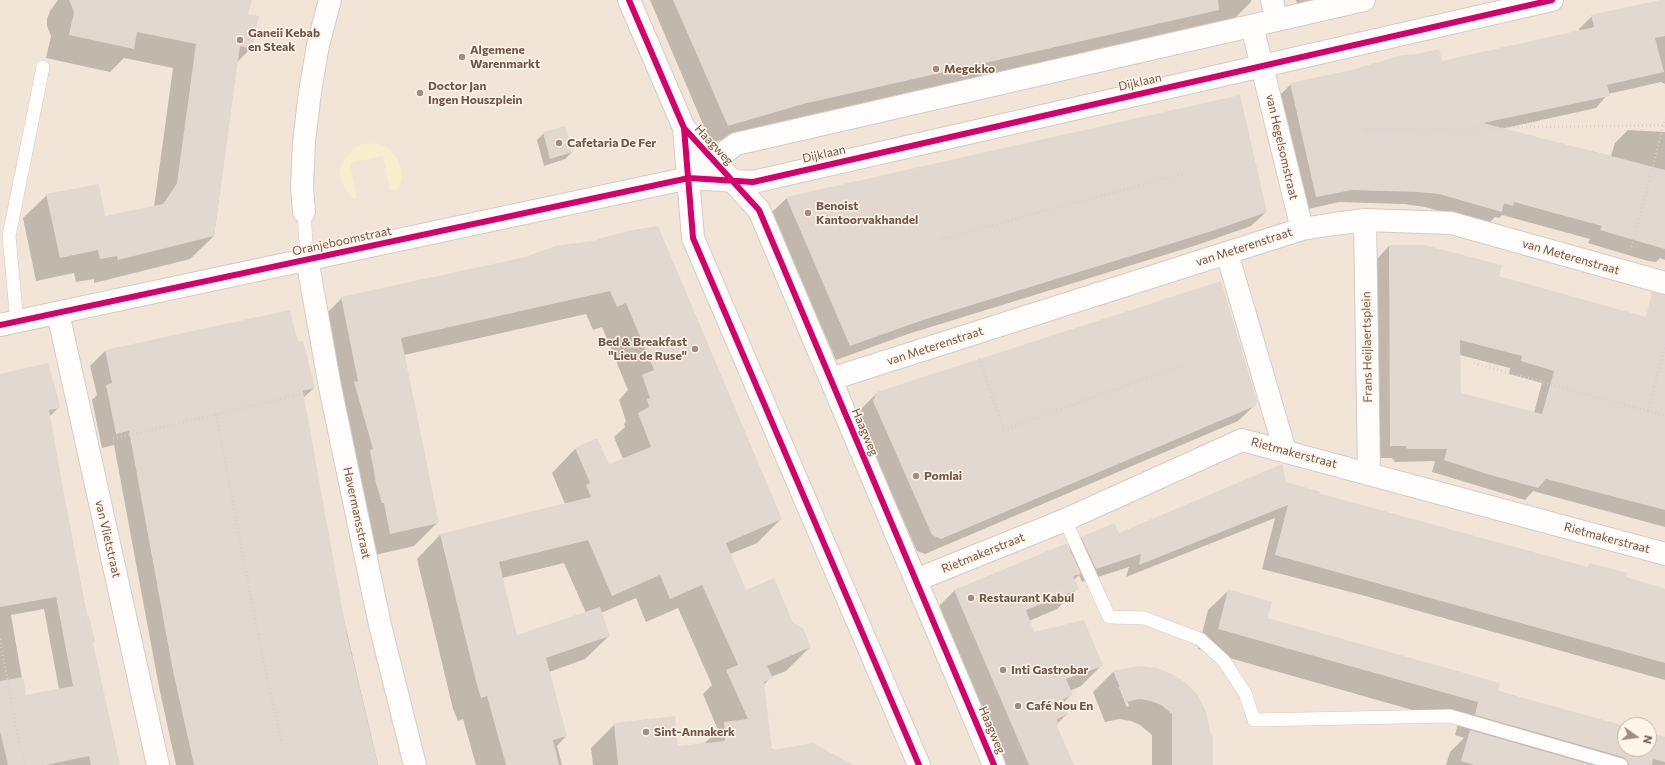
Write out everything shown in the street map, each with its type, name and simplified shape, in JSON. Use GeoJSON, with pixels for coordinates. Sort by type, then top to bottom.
{"type":"FeatureCollection","features":[{"type":"Feature","properties":{"kind":"street"},"geometry":{"type":"LineString","coordinates":[[304,212],[302,187],[304,142],[310,92],[318,45],[330,0]]}},
{"type":"Feature","properties":{"kind":"street","name":"Haagweg"},"geometry":{"type":"LineString","coordinates":[[629,0],[684,128],[693,238],[919,765]]}},
{"type":"Feature","properties":{"kind":"street"},"geometry":{"type":"LineString","coordinates":[[689,178],[736,144],[1252,26],[1274,10],[1364,0]]}},
{"type":"Feature","properties":{"kind":"street","name":"Dijklaan"},"geometry":{"type":"LineString","coordinates":[[689,178],[753,182],[1552,0]]}},
{"type":"Feature","properties":{"kind":"street","name":"van Hegelsomstraat"},"geometry":{"type":"LineString","coordinates":[[1252,26],[1263,65],[1302,229]]}},
{"type":"Feature","properties":{"kind":"street","name":"Haagweg"},"geometry":{"type":"LineString","coordinates":[[684,128],[759,210],[994,765]]}},
{"type":"Feature","properties":{"kind":"street","name":"Oranjeboomstraat"},"geometry":{"type":"LineString","coordinates":[[8,323],[689,178]]}},
{"type":"Feature","properties":{"kind":"street","name":"van Meterenstraat"},"geometry":{"type":"LineString","coordinates":[[831,379],[1302,229],[1365,220],[1451,223],[1665,283]]}},
{"type":"Feature","properties":{"kind":"street","name":"Frans Heijlaertsplein"},"geometry":{"type":"LineString","coordinates":[[1365,220],[1368,473]]}},
{"type":"Feature","properties":{"kind":"street"},"geometry":{"type":"LineString","coordinates":[[1227,253],[1285,451]]}},
{"type":"Feature","properties":{"kind":"street","name":"Havermansstraat"},"geometry":{"type":"LineString","coordinates":[[307,259],[330,387],[380,625],[415,765]]}},
{"type":"Feature","properties":{"kind":"street","name":"van Vlietstraat"},"geometry":{"type":"LineString","coordinates":[[58,313],[158,765]]}},
{"type":"Feature","properties":{"kind":"street","name":"Rietmakerstraat"},"geometry":{"type":"LineString","coordinates":[[916,580],[1065,520],[1242,440],[1665,554]]}},
{"type":"Feature","properties":{"kind":"lane"},"geometry":{"type":"LineString","coordinates":[[8,323],[4,235],[43,67]]}},
{"type":"Feature","properties":{"kind":"lane"},"geometry":{"type":"LineString","coordinates":[[304,212],[307,259]]}},
{"type":"Feature","properties":{"kind":"lane"},"geometry":{"type":"LineString","coordinates":[[1065,520],[1109,617],[1144,618],[1200,639],[1224,661],[1245,693],[1254,720],[1450,716],[1621,765]]}},
{"type":"Feature","properties":{"kind":"path"},"geometry":{"type":"LineString","coordinates":[[1625,272],[1665,125],[1665,119]]}},
{"type":"Feature","properties":{"kind":"path"},"geometry":{"type":"LineString","coordinates":[[1366,130],[1665,125]]}},
{"type":"Feature","properties":{"kind":"path"},"geometry":{"type":"LineString","coordinates":[[942,238],[1185,172]]}},
{"type":"Feature","properties":{"kind":"path"},"geometry":{"type":"LineString","coordinates":[[971,334],[1004,430],[1182,365]]}},
{"type":"Feature","properties":{"kind":"path"},"geometry":{"type":"LineString","coordinates":[[1648,411],[1665,347]]}},
{"type":"Feature","properties":{"kind":"path"},"geometry":{"type":"LineString","coordinates":[[1474,363],[1665,416]]}},
{"type":"Feature","properties":{"kind":"path"},"geometry":{"type":"LineString","coordinates":[[87,445],[330,387]]}},
{"type":"Feature","properties":{"kind":"path"},"geometry":{"type":"LineString","coordinates":[[216,414],[260,645],[282,743]]}},
{"type":"Feature","properties":{"kind":"path"},"geometry":{"type":"LineString","coordinates":[[0,639],[17,732],[25,765]]}},
{"type":"Feature","properties":{"kind":"shaded area"},"geometry":{"type":"Polygon","coordinates":[[[0,0],[1665,0],[1665,765],[0,765],[0,0]]]}},
{"type":"Feature","properties":{"kind":"sand"},"geometry":{"type":"Polygon","coordinates":[[[373,143],[382,145],[390,150],[397,158],[401,168],[402,179],[398,189],[390,190],[383,156],[350,163],[357,198],[352,198],[341,182],[340,173],[342,163],[354,148],[363,144],[373,143]]]}},
{"type":"Feature","properties":{"kind":"building"},"geometry":{"type":"Polygon","coordinates":[[[69,0],[252,0],[248,14],[259,16],[252,49],[240,46],[214,236],[118,260],[117,256],[100,259],[98,250],[60,258],[46,194],[99,184],[105,216],[163,204],[174,188],[177,183],[196,44],[137,32],[134,49],[69,35],[74,12],[69,0]]]}},
{"type":"Feature","properties":{"kind":"building"},"geometry":{"type":"Polygon","coordinates":[[[673,0],[1218,0],[1219,10],[803,104],[728,126],[673,0]]]}},
{"type":"Feature","properties":{"kind":"building"},"geometry":{"type":"Polygon","coordinates":[[[1665,0],[1665,36],[1655,38],[1664,72],[1607,85],[1610,96],[1483,123],[1665,170],[1665,249],[1600,230],[1602,226],[1514,202],[1513,206],[1504,203],[1502,212],[1439,194],[1418,192],[1352,190],[1316,197],[1290,83],[1351,70],[1403,55],[1418,54],[1439,49],[1442,61],[1594,27],[1591,15],[1665,0]]]}},
{"type":"Feature","properties":{"kind":"building"},"geometry":{"type":"Polygon","coordinates":[[[1240,95],[1267,212],[1212,231],[923,320],[850,346],[786,197],[1240,95]]]}},
{"type":"Feature","properties":{"kind":"building"},"geometry":{"type":"Polygon","coordinates":[[[565,126],[573,152],[550,159],[543,132],[565,126]]]}},
{"type":"Feature","properties":{"kind":"building"},"geometry":{"type":"Polygon","coordinates":[[[658,226],[782,519],[726,543],[746,590],[774,578],[793,623],[803,628],[811,647],[767,666],[773,678],[764,682],[772,750],[813,743],[853,765],[618,765],[614,723],[675,716],[678,746],[725,741],[724,722],[748,719],[726,670],[738,665],[702,585],[670,599],[660,575],[612,596],[588,540],[499,562],[517,635],[600,607],[610,636],[546,658],[567,736],[553,740],[559,765],[506,765],[487,696],[481,698],[477,685],[440,534],[591,497],[586,485],[590,483],[575,448],[597,438],[609,464],[651,447],[638,413],[649,407],[647,399],[650,398],[642,375],[654,370],[626,303],[617,307],[610,291],[401,338],[439,523],[390,534],[384,503],[382,503],[376,483],[370,450],[373,449],[354,382],[358,381],[341,297],[525,257],[556,246],[598,240],[633,230],[658,226]]]}},
{"type":"Feature","properties":{"kind":"building"},"geometry":{"type":"Polygon","coordinates":[[[1389,245],[1424,245],[1502,265],[1499,276],[1646,317],[1652,292],[1665,295],[1665,510],[1546,479],[1538,488],[1487,474],[1444,460],[1447,449],[1408,449],[1405,446],[1390,446],[1389,245]],[[1460,340],[1461,393],[1542,414],[1554,371],[1521,361],[1522,356],[1460,340]]]}},
{"type":"Feature","properties":{"kind":"building"},"geometry":{"type":"Polygon","coordinates":[[[1221,281],[1257,401],[1255,406],[941,539],[932,535],[873,401],[877,392],[1221,281]]]}},
{"type":"Feature","properties":{"kind":"building"},"geometry":{"type":"Polygon","coordinates":[[[290,310],[298,342],[303,341],[315,388],[303,391],[347,635],[378,765],[194,765],[173,671],[129,431],[116,434],[106,385],[112,383],[105,350],[290,310]]]}},
{"type":"Feature","properties":{"kind":"building"},"geometry":{"type":"Polygon","coordinates":[[[48,363],[60,408],[49,410],[59,467],[87,617],[89,616],[95,642],[93,643],[120,765],[91,765],[89,756],[46,765],[8,765],[0,731],[0,681],[23,677],[26,695],[73,686],[56,597],[0,607],[0,374],[48,363]]]}},
{"type":"Feature","properties":{"kind":"building"},"geometry":{"type":"Polygon","coordinates":[[[1282,464],[1286,482],[1321,492],[1318,493],[1588,567],[1590,563],[1627,573],[1626,577],[1665,589],[1665,663],[1275,555],[1288,505],[1139,565],[1141,554],[1096,569],[1081,537],[1114,523],[1119,533],[1282,464]]]}},
{"type":"Feature","properties":{"kind":"building"},"geometry":{"type":"Polygon","coordinates":[[[1067,543],[1081,574],[1073,576],[1079,589],[1026,610],[1034,632],[1084,620],[1103,666],[1066,679],[1073,695],[1063,699],[1068,714],[1057,719],[1058,723],[1056,724],[1074,765],[1029,765],[954,590],[1067,543]]]}},
{"type":"Feature","properties":{"kind":"building"},"geometry":{"type":"Polygon","coordinates":[[[1228,589],[1272,602],[1268,618],[1500,683],[1498,691],[1617,724],[1617,755],[1475,715],[1478,702],[1218,629],[1228,589]]]}},
{"type":"Feature","properties":{"kind":"building"},"geometry":{"type":"Polygon","coordinates":[[[1140,666],[1157,668],[1172,674],[1185,682],[1198,695],[1206,712],[1211,735],[1213,736],[1213,765],[1172,765],[1172,714],[1161,705],[1151,701],[1140,699],[1126,702],[1113,671],[1140,666]]]}},
{"type":"Feature","properties":{"kind":"building"},"geometry":{"type":"Polygon","coordinates":[[[1470,730],[1592,765],[1475,765],[1461,761],[1470,730]]]}},
{"type":"Feature","properties":{"kind":"building"},"geometry":{"type":"Polygon","coordinates":[[[1657,734],[1665,737],[1665,762],[1653,759],[1652,765],[1629,765],[1627,760],[1623,757],[1657,757],[1657,734]]]}},
{"type":"Feature","properties":{"kind":"cycle path"},"geometry":{"type":"LineString","coordinates":[[629,0],[684,128],[693,238],[919,765]]}},
{"type":"Feature","properties":{"kind":"cycle path"},"geometry":{"type":"LineString","coordinates":[[0,325],[689,178],[753,182],[1552,0]]}},
{"type":"Feature","properties":{"kind":"cycle path"},"geometry":{"type":"LineString","coordinates":[[684,128],[759,210],[994,765]]}},
{"type":"Feature","properties":{"kind":"place","name":"Ganeii Kebab en Steak"},"geometry":{"type":"Point","coordinates":[240,40]}},
{"type":"Feature","properties":{"kind":"place","name":"Algemene Warenmarkt"},"geometry":{"type":"Point","coordinates":[462,57]}},
{"type":"Feature","properties":{"kind":"place","name":"Megekko"},"geometry":{"type":"Point","coordinates":[936,69]}},
{"type":"Feature","properties":{"kind":"place","name":"Doctor Jan Ingen Houszplein"},"geometry":{"type":"Point","coordinates":[420,93]}},
{"type":"Feature","properties":{"kind":"place","name":"Cafetaria De Fer"},"geometry":{"type":"Point","coordinates":[559,143]}},
{"type":"Feature","properties":{"kind":"place","name":"Benoist Kantoorvakhandel"},"geometry":{"type":"Point","coordinates":[808,213]}},
{"type":"Feature","properties":{"kind":"place","name":"Bed & Breakfast \"Lieu de Ruse\""},"geometry":{"type":"Point","coordinates":[695,349]}},
{"type":"Feature","properties":{"kind":"place","name":"Pomlai"},"geometry":{"type":"Point","coordinates":[916,476]}},
{"type":"Feature","properties":{"kind":"place","name":"Restaurant Kabul"},"geometry":{"type":"Point","coordinates":[971,598]}},
{"type":"Feature","properties":{"kind":"place","name":"Inti Gastrobar"},"geometry":{"type":"Point","coordinates":[1003,670]}},
{"type":"Feature","properties":{"kind":"place","name":"Café Nou En"},"geometry":{"type":"Point","coordinates":[1018,706]}},
{"type":"Feature","properties":{"kind":"place","name":"Sint-Annakerk"},"geometry":{"type":"Point","coordinates":[646,732]}}]}
